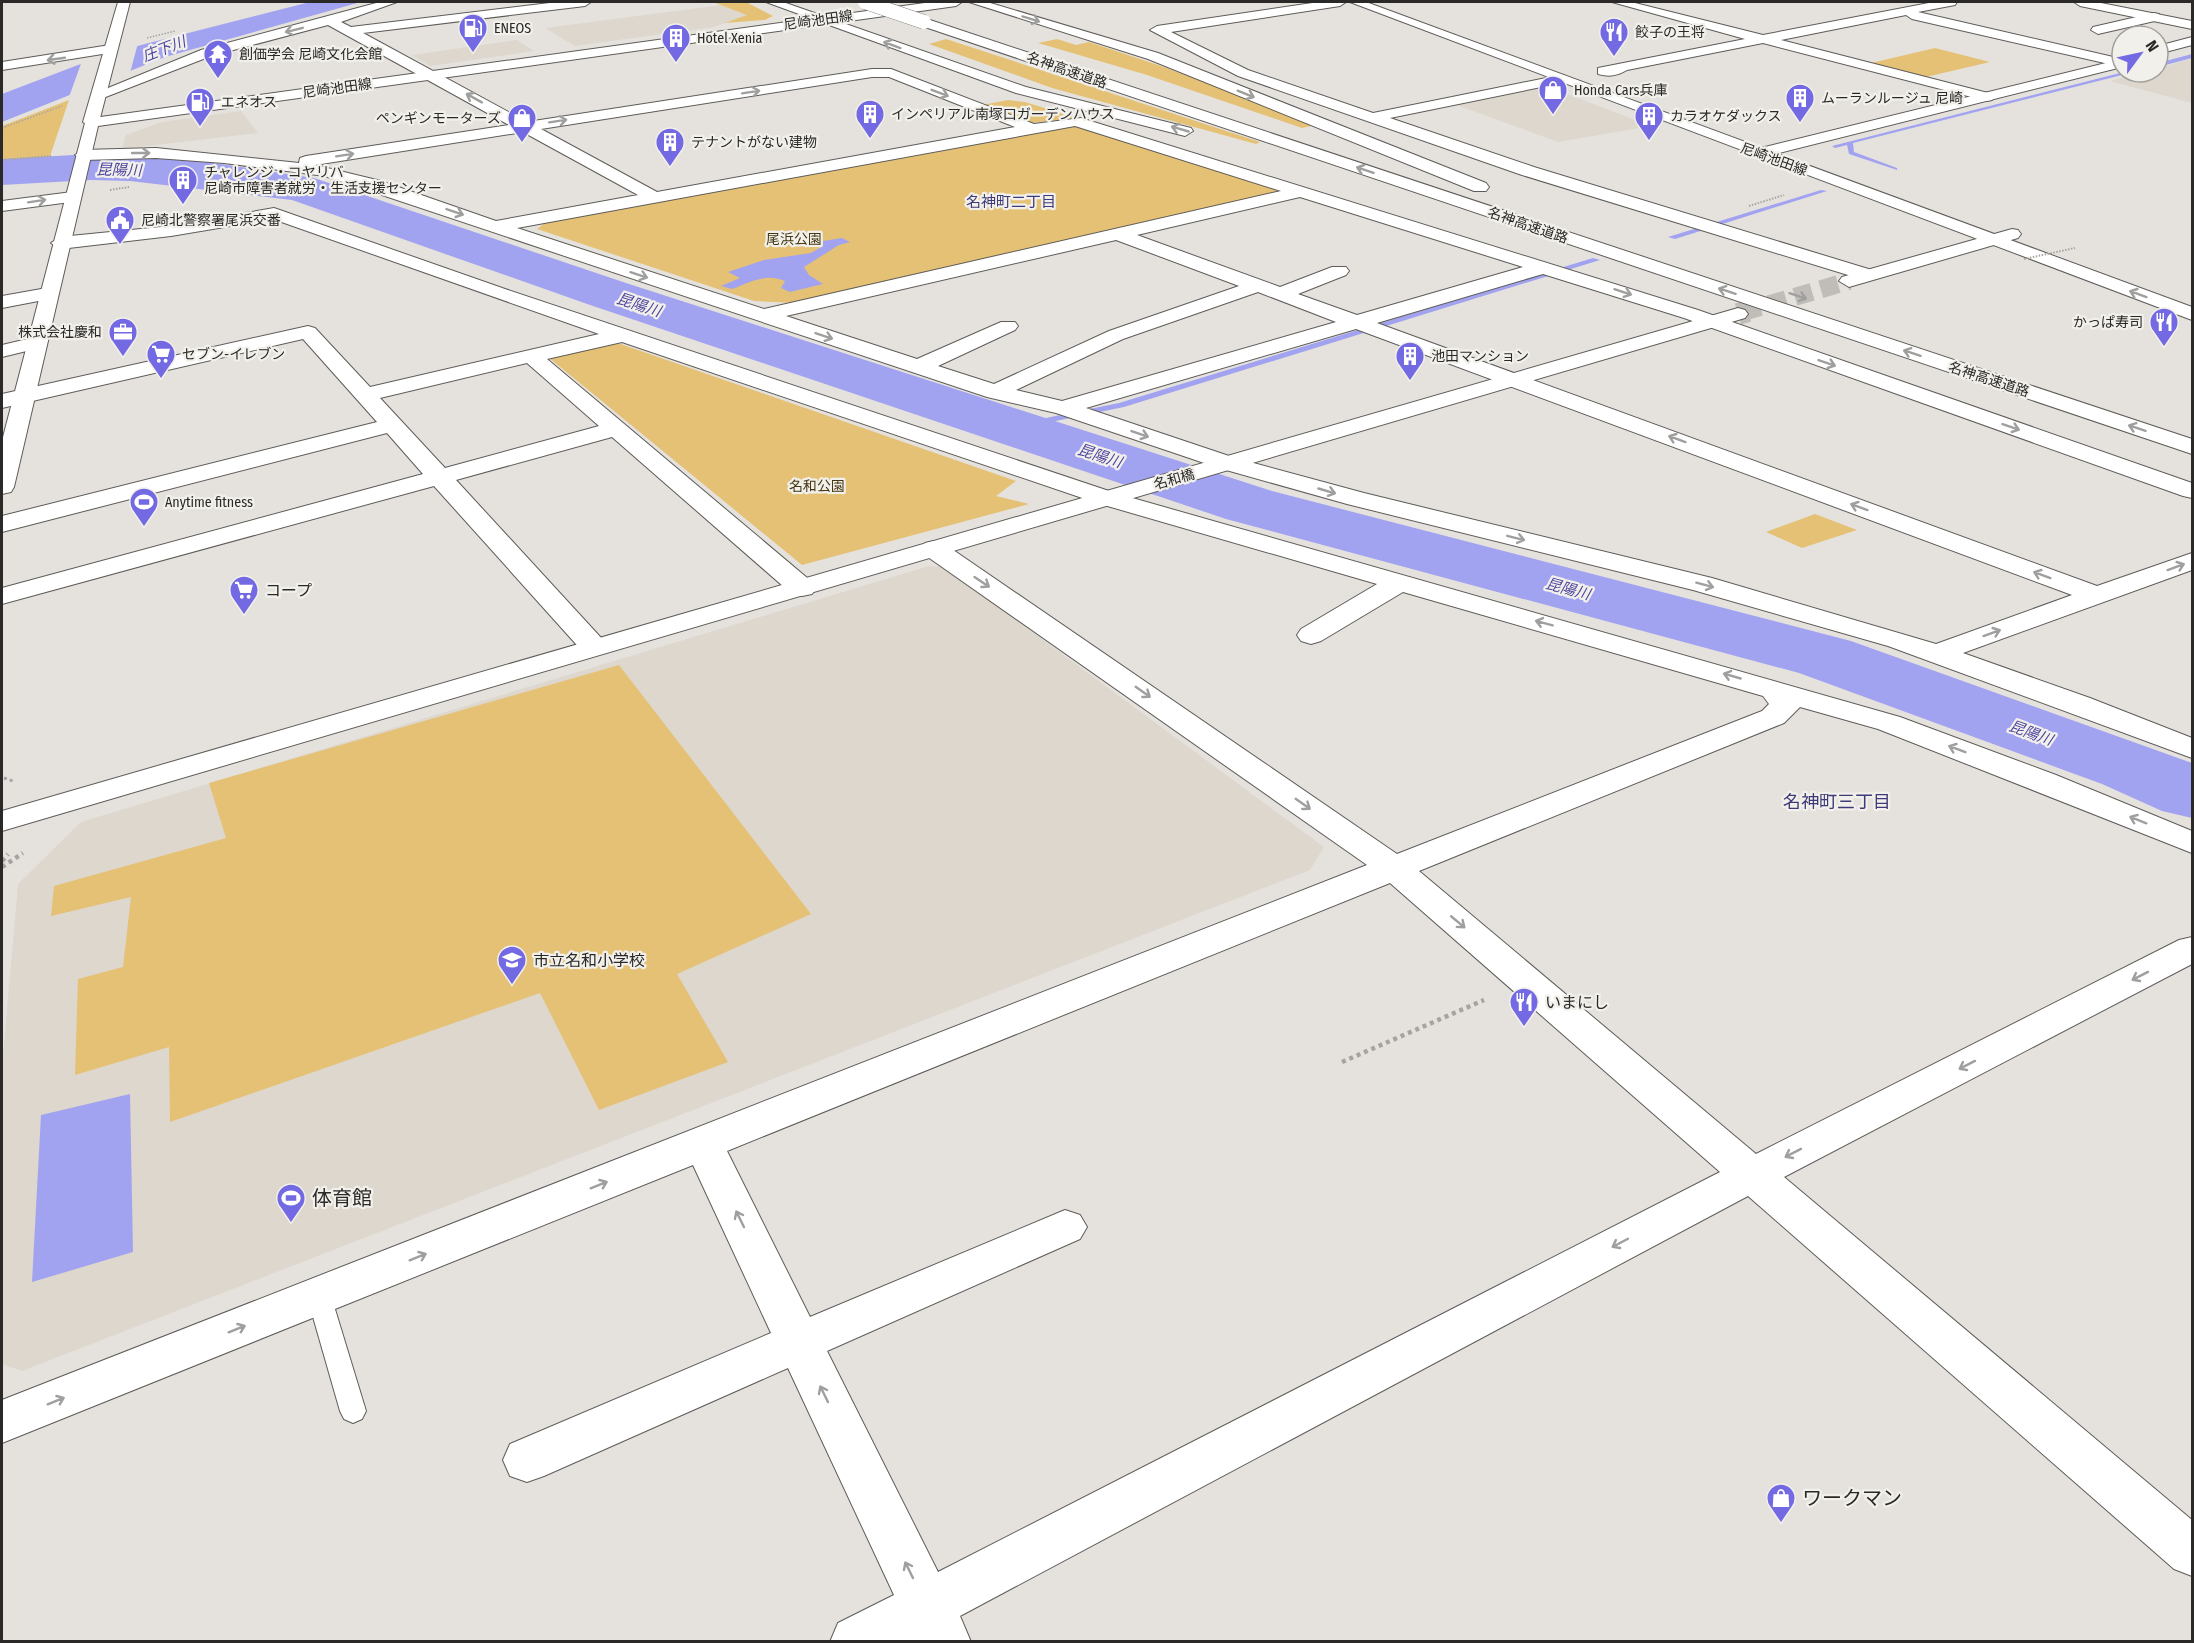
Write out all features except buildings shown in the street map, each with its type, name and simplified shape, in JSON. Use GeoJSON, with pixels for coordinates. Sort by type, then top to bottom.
{"type":"FeatureCollection","features":[{"type":"Feature","properties":{"kind":"main road"},"geometry":{"type":"LineString","coordinates":[[2,487],[13,398],[36,343],[99,90],[124,2]]}},
{"type":"Feature","properties":{"kind":"main road"},"geometry":{"type":"LineString","coordinates":[[99,90],[206,53],[330,21],[391,2]]}},
{"type":"Feature","properties":{"kind":"main road"},"geometry":{"type":"LineString","coordinates":[[349,32],[585,2]]}},
{"type":"Feature","properties":{"kind":"main road"},"geometry":{"type":"LineString","coordinates":[[772,2],[1021,90],[1205,136]]}},
{"type":"Feature","properties":{"kind":"main road","name":"名神高速道路"},"geometry":{"type":"LineString","coordinates":[[864,2],[2193,447]]}},
{"type":"Feature","properties":{"kind":"main road","name":"名神高速道路"},"geometry":{"type":"LineString","coordinates":[[896,2],[1490,192],[1153,56],[975,2]]}},
{"type":"Feature","properties":{"kind":"main road","name":"尼崎池田線"},"geometry":{"type":"LineString","coordinates":[[91,122],[956,2]]}},
{"type":"Feature","properties":{"kind":"main road"},"geometry":{"type":"LineString","coordinates":[[1340,2],[1157,30],[1243,73],[1528,171],[1868,275]]}},
{"type":"Feature","properties":{"kind":"main road","name":"尼崎池田線"},"geometry":{"type":"LineString","coordinates":[[1356,2],[2193,314]]}},
{"type":"Feature","properties":{"kind":"main road","name":"尼崎池田線"},"geometry":{"type":"LineString","coordinates":[[1380,2],[2193,300]]}},
{"type":"Feature","properties":{"kind":"main road"},"geometry":{"type":"LineString","coordinates":[[1618,2],[1987,97]]}},
{"type":"Feature","properties":{"kind":"main road"},"geometry":{"type":"LineString","coordinates":[[1622,68],[1951,2]]}},
{"type":"Feature","properties":{"kind":"main road"},"geometry":{"type":"LineString","coordinates":[[2080,2],[2193,25]]}},
{"type":"Feature","properties":{"kind":"main road"},"geometry":{"type":"LineString","coordinates":[[1866,4],[2110,60]]}},
{"type":"Feature","properties":{"kind":"main road"},"geometry":{"type":"LineString","coordinates":[[2098,30],[2154,17]]}},
{"type":"Feature","properties":{"kind":"main road"},"geometry":{"type":"LineString","coordinates":[[330,21],[654,197]]}},
{"type":"Feature","properties":{"kind":"main road"},"geometry":{"type":"LineString","coordinates":[[2038,44],[2066,37]]}},
{"type":"Feature","properties":{"kind":"main road"},"geometry":{"type":"LineString","coordinates":[[2170,47],[2193,41]]}},
{"type":"Feature","properties":{"kind":"main road"},"geometry":{"type":"LineString","coordinates":[[2,66],[110,50]]}},
{"type":"Feature","properties":{"kind":"main road"},"geometry":{"type":"LineString","coordinates":[[1759,153],[2110,66]]}},
{"type":"Feature","properties":{"kind":"main road"},"geometry":{"type":"LineString","coordinates":[[287,164],[883,72],[1033,129]]}},
{"type":"Feature","properties":{"kind":"main road"},"geometry":{"type":"LineString","coordinates":[[1373,117],[1561,79]]}},
{"type":"Feature","properties":{"kind":"main road"},"geometry":{"type":"LineString","coordinates":[[494,226],[1076,121],[1554,270],[1710,322],[2193,491]]}},
{"type":"Feature","properties":{"kind":"main road"},"geometry":{"type":"LineString","coordinates":[[434,141],[448,153]]}},
{"type":"Feature","properties":{"kind":"main road"},"geometry":{"type":"LineString","coordinates":[[81,163],[156,153],[287,164],[326,171],[375,184],[918,367],[996,392],[1074,412],[1220,465],[1702,584],[1937,653],[2079,704],[2193,749]]}},
{"type":"Feature","properties":{"kind":"main road"},"geometry":{"type":"LineString","coordinates":[[1270,156],[1577,248],[1679,276]]}},
{"type":"Feature","properties":{"kind":"main road"},"geometry":{"type":"LineString","coordinates":[[762,316],[1303,191]]}},
{"type":"Feature","properties":{"kind":"main road"},"geometry":{"type":"LineString","coordinates":[[2,207],[72,197]]}},
{"type":"Feature","properties":{"kind":"main road","name":"名神高速道路"},"geometry":{"type":"LineString","coordinates":[[1523,204],[2069,385]]}},
{"type":"Feature","properties":{"kind":"main road"},"geometry":{"type":"LineString","coordinates":[[60,243],[171,231],[274,213],[498,293],[1106,498],[1398,583],[1770,687],[1888,723],[2046,782],[2193,843]]}},
{"type":"Feature","properties":{"kind":"main road"},"geometry":{"type":"LineString","coordinates":[[1849,281],[2012,234]]}},
{"type":"Feature","properties":{"kind":"main road"},"geometry":{"type":"LineString","coordinates":[[1120,235],[2097,595]]}},
{"type":"Feature","properties":{"kind":"main road"},"geometry":{"type":"LineString","coordinates":[[1074,412],[1554,270]]}},
{"type":"Feature","properties":{"kind":"main road"},"geometry":{"type":"LineString","coordinates":[[1280,294],[1339,271]]}},
{"type":"Feature","properties":{"kind":"main road"},"geometry":{"type":"LineString","coordinates":[[996,392],[1116,335],[1257,286]]}},
{"type":"Feature","properties":{"kind":"main road"},"geometry":{"type":"LineString","coordinates":[[2,302],[47,294]]}},
{"type":"Feature","properties":{"kind":"main road","name":"名和橋"},"geometry":{"type":"LineString","coordinates":[[2,821],[1738,314]]}},
{"type":"Feature","properties":{"kind":"main road"},"geometry":{"type":"LineString","coordinates":[[918,367],[1008,326]]}},
{"type":"Feature","properties":{"kind":"main road"},"geometry":{"type":"LineString","coordinates":[[13,398],[308,332],[438,478],[594,647]]}},
{"type":"Feature","properties":{"kind":"main road"},"geometry":{"type":"LineString","coordinates":[[364,395],[623,335]]}},
{"type":"Feature","properties":{"kind":"main road"},"geometry":{"type":"LineString","coordinates":[[2,351],[36,343]]}},
{"type":"Feature","properties":{"kind":"main road"},"geometry":{"type":"LineString","coordinates":[[531,356],[802,588]]}},
{"type":"Feature","properties":{"kind":"main road"},"geometry":{"type":"LineString","coordinates":[[2,524],[391,425]]}},
{"type":"Feature","properties":{"kind":"main road"},"geometry":{"type":"LineString","coordinates":[[2,596],[615,429]]}},
{"type":"Feature","properties":{"kind":"main road"},"geometry":{"type":"LineString","coordinates":[[934,549],[1394,868],[1754,1173],[2193,1552]]}},
{"type":"Feature","properties":{"kind":"main road"},"geometry":{"type":"LineString","coordinates":[[1937,653],[2193,561]]}},
{"type":"Feature","properties":{"kind":"main road"},"geometry":{"type":"LineString","coordinates":[[1311,635],[1398,583]]}},
{"type":"Feature","properties":{"kind":"main road"},"geometry":{"type":"LineString","coordinates":[[2,1422],[1779,714],[1783,711],[1785,701],[1770,687]]}},
{"type":"Feature","properties":{"kind":"main road"},"geometry":{"type":"LineString","coordinates":[[857,1641],[935,1623],[1754,1173],[2193,949]]}},
{"type":"Feature","properties":{"kind":"main road"},"geometry":{"type":"LineString","coordinates":[[703,1143],[935,1623]]}},
{"type":"Feature","properties":{"kind":"main road"},"geometry":{"type":"LineString","coordinates":[[527,1460],[1065,1227]]}},
{"type":"Feature","properties":{"kind":"lane"},"geometry":{"type":"LineString","coordinates":[[320,1296],[353,1411]]}},
{"type":"Feature","properties":{"kind":"path"},"geometry":{"type":"LineString","coordinates":[[2,128],[46,110],[70,104]]}},
{"type":"Feature","properties":{"kind":"path"},"geometry":{"type":"LineString","coordinates":[[2,160],[55,156]]}},
{"type":"Feature","properties":{"kind":"path"},"geometry":{"type":"LineString","coordinates":[[1702,225],[1832,180]]}},
{"type":"Feature","properties":{"kind":"path"},"geometry":{"type":"LineString","coordinates":[[2024,260],[2075,248]]}},
{"type":"Feature","properties":{"kind":"path"},"geometry":{"type":"LineString","coordinates":[[1342,1062],[1527,981]]}},
{"type":"Feature","properties":{"kind":"shaded area"},"geometry":{"type":"Polygon","coordinates":[[[722,5],[748,15],[714,27],[575,46],[545,28],[722,5]]]}},
{"type":"Feature","properties":{"kind":"shaded area","name":"ENEOS"},"geometry":{"type":"Polygon","coordinates":[[[517,40],[534,51],[430,66],[412,55],[517,40]]]}},
{"type":"Feature","properties":{"kind":"shaded area"},"geometry":{"type":"Polygon","coordinates":[[[2192,59],[2192,103],[2121,84],[2170,84],[2170,65],[2192,59]]]}},
{"type":"Feature","properties":{"kind":"shaded area","name":"Honda Cars兵庫"},"geometry":{"type":"Polygon","coordinates":[[[1546,86],[1651,126],[1558,142],[1454,104],[1546,86]]]}},
{"type":"Feature","properties":{"kind":"shaded area","name":"エネオス"},"geometry":{"type":"Polygon","coordinates":[[[241,111],[258,133],[122,149],[126,135],[162,122],[241,111]]]}},
{"type":"Feature","properties":{"kind":"shaded area","name":"市立名和小学校"},"geometry":{"type":"Polygon","coordinates":[[[929,566],[944,567],[1324,847],[1310,870],[22,1371],[2,1364],[2,1067],[18,884],[81,822],[929,566]]]}},
{"type":"Feature","properties":{"kind":"green space"},"geometry":{"type":"Polygon","coordinates":[[[713,2],[755,2],[748,3],[773,16],[765,20],[725,23],[747,15],[713,2]]]}},
{"type":"Feature","properties":{"kind":"green space"},"geometry":{"type":"Polygon","coordinates":[[[946,39],[1260,142],[1256,144],[1052,88],[929,44],[946,39]]]}},
{"type":"Feature","properties":{"kind":"green space"},"geometry":{"type":"Polygon","coordinates":[[[1057,39],[1076,45],[1089,42],[1164,67],[1316,125],[1302,128],[1147,75],[1038,43],[1057,39]]]}},
{"type":"Feature","properties":{"kind":"green space"},"geometry":{"type":"Polygon","coordinates":[[[1935,48],[1990,62],[1926,77],[1871,63],[1935,48]]]}},
{"type":"Feature","properties":{"kind":"green space"},"geometry":{"type":"Polygon","coordinates":[[[69,100],[49,159],[2,163],[2,126],[69,100]]]}},
{"type":"Feature","properties":{"kind":"green space"},"geometry":{"type":"Polygon","coordinates":[[[1008,100],[1025,102],[1077,118],[1030,123],[982,105],[1008,100]]]}},
{"type":"Feature","properties":{"kind":"green space","name":"尾浜公園"},"geometry":{"type":"Polygon","coordinates":[[[1077,124],[1277,188],[1274,194],[796,303],[754,301],[537,229],[546,222],[1077,124]]]}},
{"type":"Feature","properties":{"kind":"green space","name":"名和公園"},"geometry":{"type":"Polygon","coordinates":[[[615,342],[1016,481],[996,496],[1029,504],[802,565],[548,357],[615,342]]]}},
{"type":"Feature","properties":{"kind":"green space"},"geometry":{"type":"Polygon","coordinates":[[[1815,514],[1857,530],[1802,548],[1766,532],[1815,514]]]}},
{"type":"Feature","properties":{"kind":"green space"},"geometry":{"type":"Polygon","coordinates":[[[619,665],[811,914],[677,974],[728,1062],[599,1110],[540,993],[170,1122],[169,1047],[75,1075],[78,979],[123,967],[131,897],[51,916],[54,886],[226,838],[209,783],[619,665]]]}},
{"type":"Feature","properties":{"kind":"water","name":"庄下川"},"geometry":{"type":"Polygon","coordinates":[[[310,2],[361,2],[165,57],[2,122],[2,94],[78,65],[141,45],[310,2]]]}},
{"type":"Feature","properties":{"kind":"water"},"geometry":{"type":"Polygon","coordinates":[[[842,238],[850,242],[839,245],[804,267],[809,275],[823,284],[790,292],[781,288],[785,281],[771,278],[758,279],[732,289],[721,286],[740,278],[728,272],[764,260],[811,253],[823,246],[823,241],[842,238]]]}},
{"type":"Feature","properties":{"kind":"water"},"geometry":{"type":"Polygon","coordinates":[[[130,1094],[133,1252],[32,1282],[41,1115],[130,1094]]]}},
{"type":"Feature","properties":{"kind":"pier"},"geometry":{"type":"Polygon","coordinates":[[[138,43],[130,73],[69,97],[82,61],[138,43]]]}},
{"type":"Feature","properties":{"kind":"waterway"},"geometry":{"type":"LineString","coordinates":[[2170,62],[2192,56]]}},
{"type":"Feature","properties":{"kind":"waterway"},"geometry":{"type":"LineString","coordinates":[[1835,146],[2110,77]]}},
{"type":"Feature","properties":{"kind":"waterway"},"geometry":{"type":"LineString","coordinates":[[1850,143],[1851,153],[1895,169]]}},
{"type":"Feature","properties":{"kind":"waterway","name":"昆陽川"},"geometry":{"type":"LineString","coordinates":[[2,172],[91,167],[130,168],[201,174],[298,187],[353,204],[608,294],[1249,505],[1825,657],[2131,767],[2192,793]]}},
{"type":"Feature","properties":{"kind":"waterway"},"geometry":{"type":"LineString","coordinates":[[1672,237],[1823,191]]}},
{"type":"Feature","properties":{"kind":"waterway"},"geometry":{"type":"LineString","coordinates":[[1018,430],[1049,420],[1121,405],[1596,260]]}},
{"type":"Feature","properties":{"kind":"tunnel"},"geometry":{"type":"LineString","coordinates":[[1743,312],[1849,281]]}},
{"type":"Feature","properties":{"kind":"tunnel"},"geometry":{"type":"LineString","coordinates":[[1738,314],[1748,311]]}},
{"type":"Feature","properties":{"kind":"place","name":"ENEOS"},"geometry":{"type":"Point","coordinates":[473,54]}},
{"type":"Feature","properties":{"kind":"place","name":"餃子の王将"},"geometry":{"type":"Point","coordinates":[1614,58]}},
{"type":"Feature","properties":{"kind":"place","name":"Hotel Xenia"},"geometry":{"type":"Point","coordinates":[676,64]}},
{"type":"Feature","properties":{"kind":"place","name":"創価学会 尼崎文化会館"},"geometry":{"type":"Point","coordinates":[218,80]}},
{"type":"Feature","properties":{"kind":"place","name":"Honda Cars兵庫"},"geometry":{"type":"Point","coordinates":[1553,116]}},
{"type":"Feature","properties":{"kind":"place","name":"ムーランルージュ 尼崎"},"geometry":{"type":"Point","coordinates":[1800,124]}},
{"type":"Feature","properties":{"kind":"place","name":"エネオス"},"geometry":{"type":"Point","coordinates":[200,128]}},
{"type":"Feature","properties":{"kind":"place","name":"インペリアル南塚口ガーデンハウス"},"geometry":{"type":"Point","coordinates":[870,140]}},
{"type":"Feature","properties":{"kind":"place","name":"カラオケダックス"},"geometry":{"type":"Point","coordinates":[1649,142]}},
{"type":"Feature","properties":{"kind":"place","name":"ペンギンモーターズ"},"geometry":{"type":"Point","coordinates":[522,144]}},
{"type":"Feature","properties":{"kind":"place","name":"テナントがない建物"},"geometry":{"type":"Point","coordinates":[670,168]}},
{"type":"Feature","properties":{"kind":"place","name":"チャレンジ・コヤリバ 尼崎市障害者就労・生活支援センター"},"geometry":{"type":"Point","coordinates":[183,206]}},
{"type":"Feature","properties":{"kind":"place","name":"尼崎北警察署尾浜交番"},"geometry":{"type":"Point","coordinates":[120,246]}},
{"type":"Feature","properties":{"kind":"place","name":"かっぱ寿司"},"geometry":{"type":"Point","coordinates":[2164,348]}},
{"type":"Feature","properties":{"kind":"place","name":"株式会社慶和"},"geometry":{"type":"Point","coordinates":[123,358]}},
{"type":"Feature","properties":{"kind":"place","name":"セブン-イレブン"},"geometry":{"type":"Point","coordinates":[161,380]}},
{"type":"Feature","properties":{"kind":"place","name":"池田マンション"},"geometry":{"type":"Point","coordinates":[1410,382]}},
{"type":"Feature","properties":{"kind":"place","name":"Anytime fitness"},"geometry":{"type":"Point","coordinates":[144,528]}},
{"type":"Feature","properties":{"kind":"place","name":"コープ"},"geometry":{"type":"Point","coordinates":[244,616]}},
{"type":"Feature","properties":{"kind":"place","name":"市立名和小学校"},"geometry":{"type":"Point","coordinates":[512,986]}},
{"type":"Feature","properties":{"kind":"place","name":"いまにし"},"geometry":{"type":"Point","coordinates":[1524,1028]}},
{"type":"Feature","properties":{"kind":"place","name":"体育館"},"geometry":{"type":"Point","coordinates":[291,1224]}},
{"type":"Feature","properties":{"kind":"place","name":"ワークマン"},"geometry":{"type":"Point","coordinates":[1781,1524]}},
{"type":"Feature","properties":{"kind":"district","name":"名神町二丁目"},"geometry":{"type":"Point","coordinates":[1011,202]}},
{"type":"Feature","properties":{"kind":"district","name":"名神町三丁目"},"geometry":{"type":"Point","coordinates":[1837,802]}}]}
